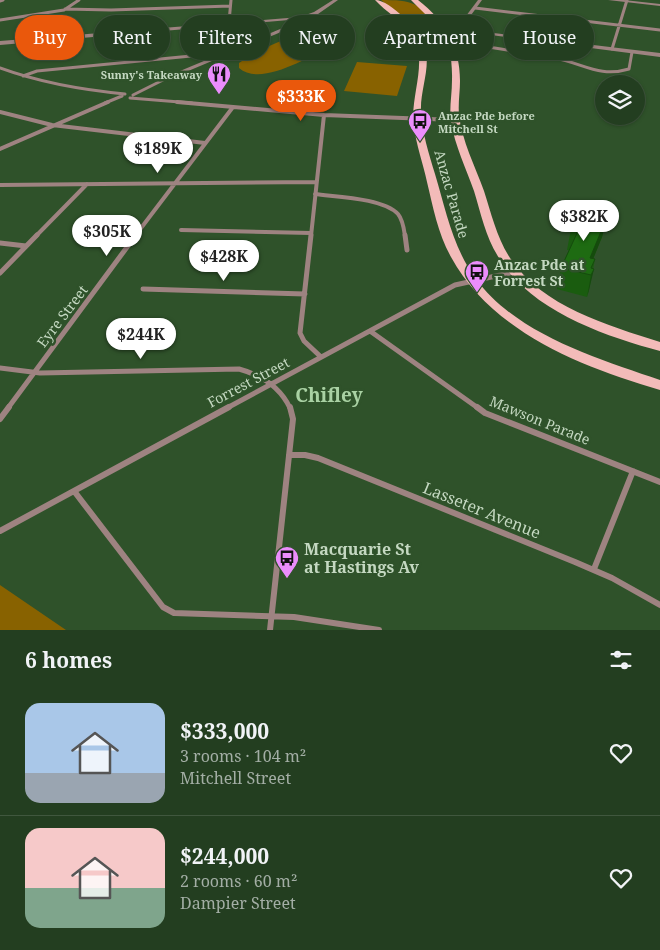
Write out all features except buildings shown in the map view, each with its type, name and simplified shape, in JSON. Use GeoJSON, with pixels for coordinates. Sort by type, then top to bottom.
{"type":"FeatureCollection","features":[{"type":"Feature","properties":{"kind":"main road","name":"Anzac Parade"},"geometry":{"type":"LineString","coordinates":[[378,0],[395,15]]}},
{"type":"Feature","properties":{"kind":"main road"},"geometry":{"type":"LineString","coordinates":[[410,0],[416,2]]}},
{"type":"Feature","properties":{"kind":"main road","name":"Anzac Parade"},"geometry":{"type":"LineString","coordinates":[[416,2],[429,15]]}},
{"type":"Feature","properties":{"kind":"main road","name":"Anzac Parade"},"geometry":{"type":"LineString","coordinates":[[422,60],[417,97],[417,119],[446,232],[455,257],[471,280],[490,302],[546,341],[578,355],[660,385]]}},
{"type":"Feature","properties":{"kind":"main road","name":"Anzac Parade"},"geometry":{"type":"LineString","coordinates":[[456,60],[455,120],[499,247],[514,272],[548,300],[574,316],[660,347]]}},
{"type":"Feature","properties":{"kind":"street"},"geometry":{"type":"LineString","coordinates":[[65,9],[79,0]]}},
{"type":"Feature","properties":{"kind":"street"},"geometry":{"type":"LineString","coordinates":[[229,15],[231,0]]}},
{"type":"Feature","properties":{"kind":"street"},"geometry":{"type":"LineString","coordinates":[[310,15],[336,0]]}},
{"type":"Feature","properties":{"kind":"street"},"geometry":{"type":"LineString","coordinates":[[328,6],[342,0]]}},
{"type":"Feature","properties":{"kind":"street"},"geometry":{"type":"LineString","coordinates":[[470,15],[480,0]]}},
{"type":"Feature","properties":{"kind":"street"},"geometry":{"type":"LineString","coordinates":[[610,0],[660,5]]}},
{"type":"Feature","properties":{"kind":"street"},"geometry":{"type":"LineString","coordinates":[[612,49],[627,1]]}},
{"type":"Feature","properties":{"kind":"street"},"geometry":{"type":"LineString","coordinates":[[0,20],[65,9],[136,10],[230,6]]}},
{"type":"Feature","properties":{"kind":"street"},"geometry":{"type":"LineString","coordinates":[[475,8],[660,30]]}},
{"type":"Feature","properties":{"kind":"street"},"geometry":{"type":"LineString","coordinates":[[0,44],[180,28]]}},
{"type":"Feature","properties":{"kind":"street"},"geometry":{"type":"LineString","coordinates":[[494,34],[660,55]]}},
{"type":"Feature","properties":{"kind":"street"},"geometry":{"type":"LineString","coordinates":[[494,48],[561,59],[603,73],[620,72],[629,69],[632,52]]}},
{"type":"Feature","properties":{"kind":"street"},"geometry":{"type":"LineString","coordinates":[[23,76],[37,71],[180,57]]}},
{"type":"Feature","properties":{"kind":"street"},"geometry":{"type":"LineString","coordinates":[[0,149],[212,60]]}},
{"type":"Feature","properties":{"kind":"street"},"geometry":{"type":"LineString","coordinates":[[0,68],[23,76],[128,96],[324,115],[455,120]]}},
{"type":"Feature","properties":{"kind":"street","name":"Eyre Street"},"geometry":{"type":"LineString","coordinates":[[0,419],[232,107]]}},
{"type":"Feature","properties":{"kind":"street"},"geometry":{"type":"LineString","coordinates":[[0,112],[56,126],[205,143]]}},
{"type":"Feature","properties":{"kind":"street"},"geometry":{"type":"LineString","coordinates":[[322,357],[304,341],[300,333],[324,115]]}},
{"type":"Feature","properties":{"kind":"street"},"geometry":{"type":"LineString","coordinates":[[0,185],[316,182]]}},
{"type":"Feature","properties":{"kind":"street"},"geometry":{"type":"LineString","coordinates":[[0,273],[87,184]]}},
{"type":"Feature","properties":{"kind":"street"},"geometry":{"type":"LineString","coordinates":[[315,194],[379,205],[393,210],[402,222],[407,250]]}},
{"type":"Feature","properties":{"kind":"street"},"geometry":{"type":"LineString","coordinates":[[181,230],[311,233]]}},
{"type":"Feature","properties":{"kind":"street"},"geometry":{"type":"LineString","coordinates":[[0,243],[26,246]]}},
{"type":"Feature","properties":{"kind":"street","name":"Forrest Street"},"geometry":{"type":"LineString","coordinates":[[0,531],[454,285],[514,272]]}},
{"type":"Feature","properties":{"kind":"street"},"geometry":{"type":"LineString","coordinates":[[143,290],[305,294]]}},
{"type":"Feature","properties":{"kind":"street","name":"Mawson Parade"},"geometry":{"type":"LineString","coordinates":[[370,331],[485,412],[660,482]]}},
{"type":"Feature","properties":{"kind":"street"},"geometry":{"type":"LineString","coordinates":[[0,368],[34,372],[239,369],[256,374],[285,397],[292,409],[293,419],[270,630]]}},
{"type":"Feature","properties":{"kind":"street","name":"Lasseter Avenue"},"geometry":{"type":"LineString","coordinates":[[289,455],[305,455],[318,458],[594,570],[629,586],[660,605]]}},
{"type":"Feature","properties":{"kind":"street"},"geometry":{"type":"LineString","coordinates":[[594,570],[633,471]]}},
{"type":"Feature","properties":{"kind":"street"},"geometry":{"type":"LineString","coordinates":[[74,492],[163,607],[174,613],[294,618],[379,630]]}},
{"type":"Feature","properties":{"kind":"shaded area"},"geometry":{"type":"Polygon","coordinates":[[[381,0],[408,2],[420,8],[427,15],[398,15],[381,0]]]}},
{"type":"Feature","properties":{"kind":"shaded area"},"geometry":{"type":"Polygon","coordinates":[[[280,41],[280,60],[303,60],[272,72],[259,74],[248,73],[239,68],[239,63],[244,60],[270,60],[270,46],[280,41]]]}},
{"type":"Feature","properties":{"kind":"shaded area"},"geometry":{"type":"Polygon","coordinates":[[[357,62],[407,66],[397,96],[344,91],[357,62]]]}},
{"type":"Feature","properties":{"kind":"shaded area"},"geometry":{"type":"Polygon","coordinates":[[[0,585],[66,630],[0,630],[0,585]]]}},
{"type":"Feature","properties":{"kind":"place","name":"Sunny's Takeaway"},"geometry":{"type":"Point","coordinates":[219,95]}},
{"type":"Feature","properties":{"kind":"place","name":"Anzac Pde before Mitchell St"},"geometry":{"type":"Point","coordinates":[420,142]}},
{"type":"Feature","properties":{"kind":"place","name":"Anzac Pde at Forrest St"},"geometry":{"type":"Point","coordinates":[477,293]}},
{"type":"Feature","properties":{"kind":"place","name":"Macquarie St at Hastings Av"},"geometry":{"type":"Point","coordinates":[287,579]}},
{"type":"Feature","properties":{"kind":"district","name":"Chifley"},"geometry":{"type":"Point","coordinates":[329,395]}}]}
